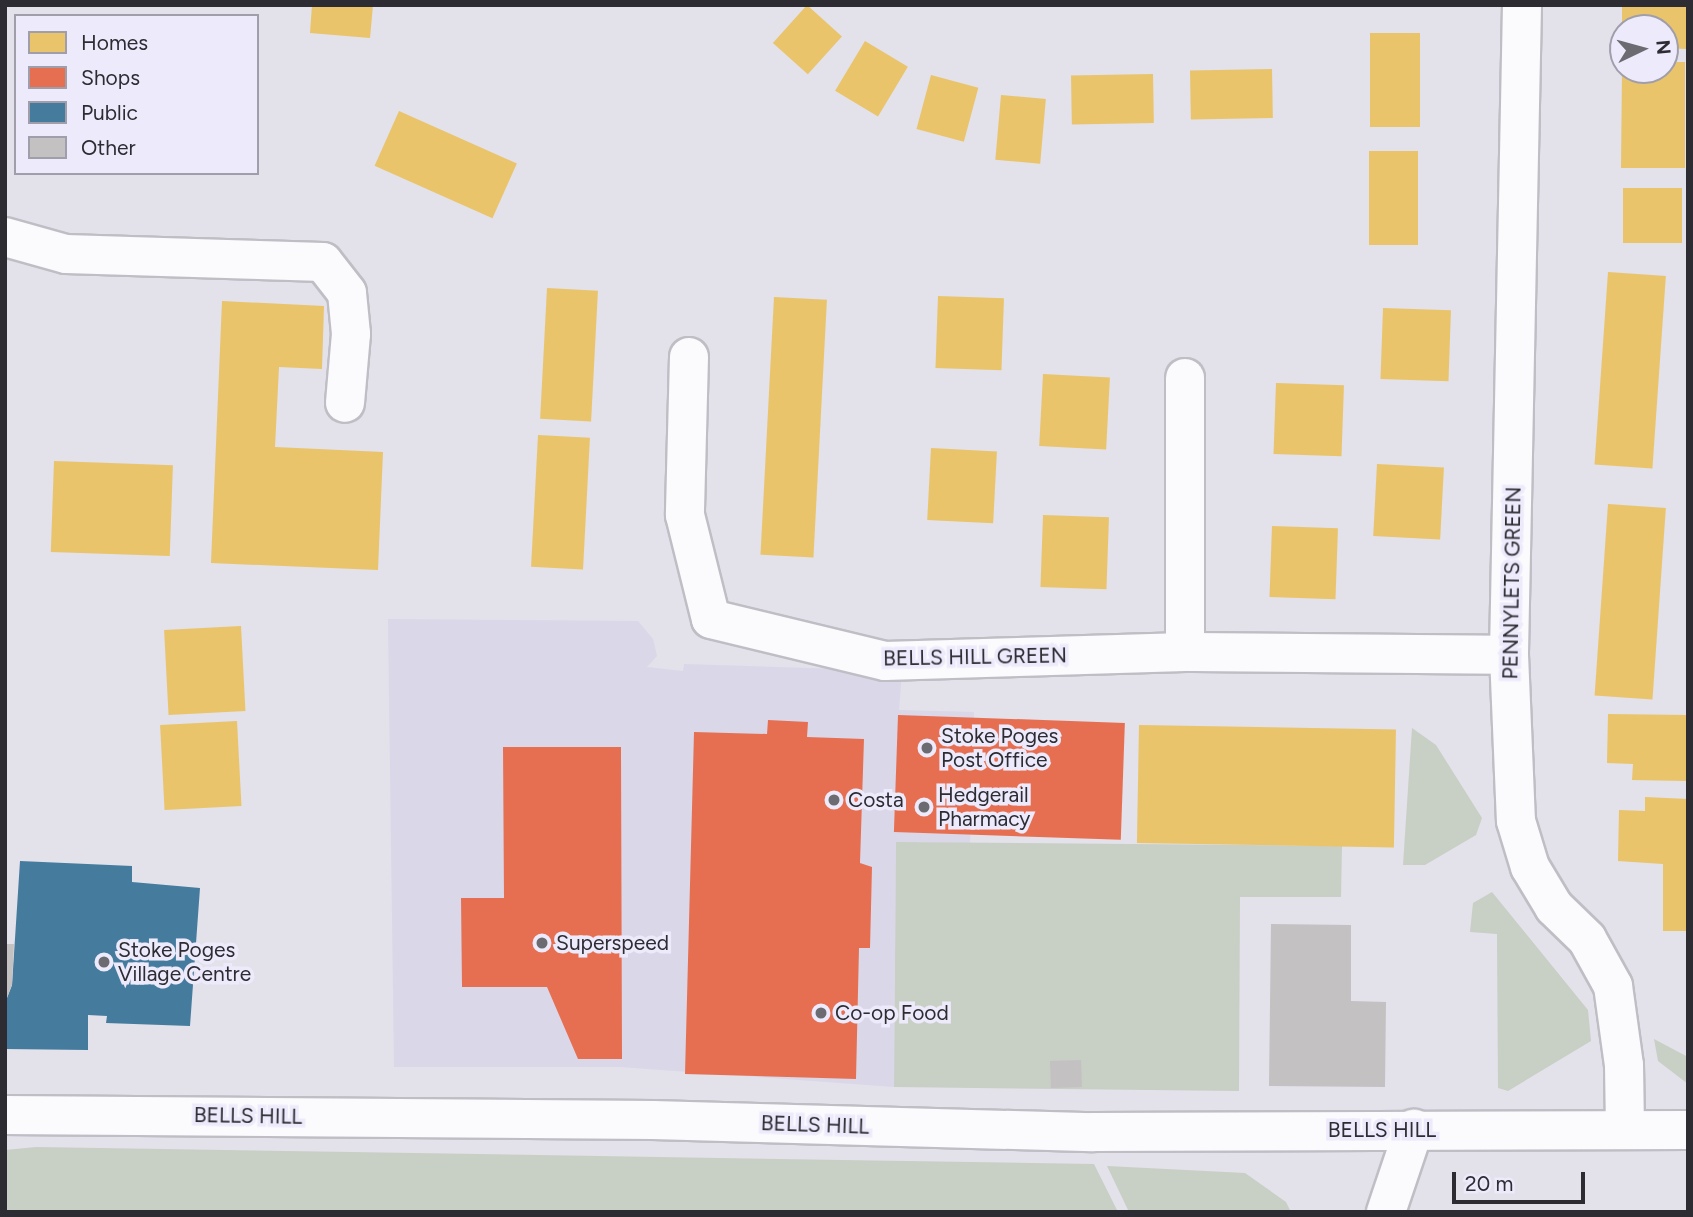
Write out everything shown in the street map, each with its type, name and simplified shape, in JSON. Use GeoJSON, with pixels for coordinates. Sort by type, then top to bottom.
{"type":"FeatureCollection","features":[{"type":"Feature","properties":{"kind":"street","name":"PENNYLETS GREEN"},"geometry":{"type":"LineString","coordinates":[[1522,5],[1509,655],[1516,821],[1530,867],[1554,908],[1587,939],[1613,986],[1624,1065],[1626,1129]]}},
{"type":"Feature","properties":{"kind":"street"},"geometry":{"type":"LineString","coordinates":[[5,236],[66,254],[323,262],[347,293],[351,334],[345,402]]}},
{"type":"Feature","properties":{"kind":"street","name":"BELLS HILL GREEN"},"geometry":{"type":"LineString","coordinates":[[689,358],[685,515],[711,619],[885,661],[1185,652],[1509,655]]}},
{"type":"Feature","properties":{"kind":"street"},"geometry":{"type":"LineString","coordinates":[[1185,378],[1185,652]]}},
{"type":"Feature","properties":{"kind":"street","name":"BELLS HILL"},"geometry":{"type":"LineString","coordinates":[[5,1115],[653,1120],[1093,1132],[1688,1130]]}},
{"type":"Feature","properties":{"kind":"street"},"geometry":{"type":"LineString","coordinates":[[1386,1212],[1414,1129]]}},
{"type":"Feature","properties":{"kind":"shaded area"},"geometry":{"type":"Polygon","coordinates":[[[388,619],[638,621],[653,639],[657,656],[647,667],[683,671],[684,664],[902,671],[899,710],[974,712],[970,843],[896,842],[894,1087],[620,1067],[394,1067],[388,619]]]}},
{"type":"Feature","properties":{"kind":"shaded area"},"geometry":{"type":"Polygon","coordinates":[[[1412,728],[1436,745],[1482,818],[1476,835],[1425,865],[1403,865],[1412,728]]]}},
{"type":"Feature","properties":{"kind":"shaded area"},"geometry":{"type":"Polygon","coordinates":[[[896,842],[1342,846],[1341,897],[1240,897],[1239,1091],[894,1087],[896,842]]]}},
{"type":"Feature","properties":{"kind":"shaded area"},"geometry":{"type":"Polygon","coordinates":[[[1492,892],[1588,1010],[1591,1041],[1508,1091],[1498,1088],[1497,934],[1470,932],[1473,903],[1492,892]]]}},
{"type":"Feature","properties":{"kind":"shaded area"},"geometry":{"type":"Polygon","coordinates":[[[1654,1039],[1688,1057],[1688,1084],[1658,1061],[1654,1039]]]}},
{"type":"Feature","properties":{"kind":"shaded area"},"geometry":{"type":"Polygon","coordinates":[[[36,1147],[1094,1164],[1118,1212],[5,1212],[5,1150],[36,1147]]]}},
{"type":"Feature","properties":{"kind":"shaded area"},"geometry":{"type":"Polygon","coordinates":[[[1107,1166],[1245,1173],[1286,1202],[1291,1212],[1129,1212],[1107,1166]]]}},
{"type":"Feature","properties":{"kind":"building: Homes"},"geometry":{"type":"Polygon","coordinates":[[[312,5],[373,5],[370,38],[310,33],[312,5]]]}},
{"type":"Feature","properties":{"kind":"building: Homes"},"geometry":{"type":"Polygon","coordinates":[[[807,5],[842,36],[808,74],[773,43],[807,5]]]}},
{"type":"Feature","properties":{"kind":"building: Homes"},"geometry":{"type":"Polygon","coordinates":[[[1622,5],[1686,5],[1686,49],[1679,49],[1679,14],[1622,14],[1622,5]]]}},
{"type":"Feature","properties":{"kind":"building: Homes"},"geometry":{"type":"Polygon","coordinates":[[[1370,33],[1420,33],[1420,127],[1370,127],[1370,33]]]}},
{"type":"Feature","properties":{"kind":"building: Homes"},"geometry":{"type":"Polygon","coordinates":[[[865,41],[908,67],[878,116],[835,91],[865,41]]]}},
{"type":"Feature","properties":{"kind":"building: Homes"},"geometry":{"type":"Polygon","coordinates":[[[1679,62],[1685,62],[1685,168],[1621,168],[1622,84],[1679,84],[1679,62]]]}},
{"type":"Feature","properties":{"kind":"building: Homes"},"geometry":{"type":"Polygon","coordinates":[[[1272,69],[1273,118],[1191,119],[1190,70],[1272,69]]]}},
{"type":"Feature","properties":{"kind":"building: Homes"},"geometry":{"type":"Polygon","coordinates":[[[1153,74],[1154,123],[1072,124],[1071,75],[1153,74]]]}},
{"type":"Feature","properties":{"kind":"building: Homes"},"geometry":{"type":"Polygon","coordinates":[[[931,75],[978,88],[964,142],[917,129],[931,75]]]}},
{"type":"Feature","properties":{"kind":"building: Homes"},"geometry":{"type":"Polygon","coordinates":[[[1001,95],[1046,99],[1040,164],[995,160],[1001,95]]]}},
{"type":"Feature","properties":{"kind":"building: Homes"},"geometry":{"type":"Polygon","coordinates":[[[399,111],[517,163],[492,218],[375,166],[399,111]]]}},
{"type":"Feature","properties":{"kind":"building: Homes"},"geometry":{"type":"Polygon","coordinates":[[[1369,151],[1418,151],[1418,245],[1369,245],[1369,151]]]}},
{"type":"Feature","properties":{"kind":"building: Homes"},"geometry":{"type":"Polygon","coordinates":[[[1623,188],[1682,188],[1682,243],[1623,243],[1623,188]]]}},
{"type":"Feature","properties":{"kind":"building: Homes"},"geometry":{"type":"Polygon","coordinates":[[[1608,272],[1666,276],[1652,469],[1595,465],[1608,272]]]}},
{"type":"Feature","properties":{"kind":"building: Homes"},"geometry":{"type":"Polygon","coordinates":[[[547,288],[598,291],[591,421],[540,419],[547,288]]]}},
{"type":"Feature","properties":{"kind":"building: Homes"},"geometry":{"type":"Polygon","coordinates":[[[938,296],[1004,298],[1001,370],[935,368],[938,296]]]}},
{"type":"Feature","properties":{"kind":"building: Homes"},"geometry":{"type":"Polygon","coordinates":[[[774,297],[827,300],[813,557],[760,555],[774,297]]]}},
{"type":"Feature","properties":{"kind":"building: Homes"},"geometry":{"type":"Polygon","coordinates":[[[222,301],[324,306],[322,369],[279,367],[275,447],[383,452],[378,570],[211,563],[222,301]]]}},
{"type":"Feature","properties":{"kind":"building: Homes"},"geometry":{"type":"Polygon","coordinates":[[[1383,308],[1451,310],[1448,381],[1381,379],[1383,308]]]}},
{"type":"Feature","properties":{"kind":"building: Homes"},"geometry":{"type":"Polygon","coordinates":[[[1043,374],[1110,378],[1106,449],[1039,446],[1043,374]]]}},
{"type":"Feature","properties":{"kind":"building: Homes"},"geometry":{"type":"Polygon","coordinates":[[[1276,383],[1344,385],[1341,456],[1274,454],[1276,383]]]}},
{"type":"Feature","properties":{"kind":"building: Homes"},"geometry":{"type":"Polygon","coordinates":[[[538,435],[590,438],[583,570],[531,567],[538,435]]]}},
{"type":"Feature","properties":{"kind":"building: Homes"},"geometry":{"type":"Polygon","coordinates":[[[931,448],[997,451],[993,523],[927,520],[931,448]]]}},
{"type":"Feature","properties":{"kind":"building: Homes"},"geometry":{"type":"Polygon","coordinates":[[[54,461],[173,465],[170,556],[51,552],[54,461]]]}},
{"type":"Feature","properties":{"kind":"building: Homes"},"geometry":{"type":"Polygon","coordinates":[[[1377,464],[1444,468],[1440,539],[1373,536],[1377,464]]]}},
{"type":"Feature","properties":{"kind":"building: Homes"},"geometry":{"type":"Polygon","coordinates":[[[1608,504],[1666,508],[1652,700],[1595,696],[1608,504]]]}},
{"type":"Feature","properties":{"kind":"building: Homes"},"geometry":{"type":"Polygon","coordinates":[[[1043,515],[1109,517],[1106,589],[1040,587],[1043,515]]]}},
{"type":"Feature","properties":{"kind":"building: Homes"},"geometry":{"type":"Polygon","coordinates":[[[1272,526],[1338,528],[1335,599],[1270,597],[1272,526]]]}},
{"type":"Feature","properties":{"kind":"building: Homes"},"geometry":{"type":"Polygon","coordinates":[[[241,626],[245,711],[169,715],[164,630],[241,626]]]}},
{"type":"Feature","properties":{"kind":"building: Homes"},"geometry":{"type":"Polygon","coordinates":[[[1608,714],[1687,715],[1686,781],[1632,780],[1633,764],[1607,763],[1608,714]]]}},
{"type":"Feature","properties":{"kind":"building: Homes"},"geometry":{"type":"Polygon","coordinates":[[[237,721],[241,806],[165,810],[160,725],[237,721]]]}},
{"type":"Feature","properties":{"kind":"building: Homes"},"geometry":{"type":"Polygon","coordinates":[[[1139,725],[1396,729],[1394,847],[1137,843],[1139,725]]]}},
{"type":"Feature","properties":{"kind":"building: Homes"},"geometry":{"type":"Polygon","coordinates":[[[1645,797],[1688,799],[1688,931],[1663,931],[1663,864],[1618,861],[1619,810],[1645,811],[1645,797]]]}},
{"type":"Feature","properties":{"kind":"building: Shops"},"geometry":{"type":"Polygon","coordinates":[[[898,715],[1125,723],[1121,840],[894,832],[898,715]]]}},
{"type":"Feature","properties":{"kind":"building: Shops"},"geometry":{"type":"Polygon","coordinates":[[[768,720],[808,722],[807,737],[864,739],[860,863],[872,867],[870,948],[859,948],[856,1079],[685,1074],[694,732],[767,734],[768,720]]]}},
{"type":"Feature","properties":{"kind":"building: Shops","name":"Superspeed"},"geometry":{"type":"Polygon","coordinates":[[[503,747],[621,747],[622,1059],[578,1059],[547,987],[462,987],[461,898],[504,898],[503,747]]]}},
{"type":"Feature","properties":{"kind":"building: Public","name":"Stoke Poges Village Centre"},"geometry":{"type":"Polygon","coordinates":[[[20,861],[132,866],[132,882],[200,888],[190,1026],[106,1023],[107,1016],[88,1015],[88,1050],[5,1049],[5,1003],[12,985],[20,861]]]}},
{"type":"Feature","properties":{"kind":"building: Other"},"geometry":{"type":"Polygon","coordinates":[[[1271,924],[1351,925],[1351,1001],[1386,1002],[1385,1087],[1269,1086],[1271,924]]]}},
{"type":"Feature","properties":{"kind":"building: Other"},"geometry":{"type":"Polygon","coordinates":[[[5,944],[14,944],[12,985],[5,1003],[5,944]]]}},
{"type":"Feature","properties":{"kind":"building: Other"},"geometry":{"type":"Polygon","coordinates":[[[1081,1060],[1082,1087],[1051,1088],[1050,1061],[1081,1060]]]}},
{"type":"Feature","properties":{"kind":"place","name":"Stoke Poges Post Office"},"geometry":{"type":"Point","coordinates":[927,748]}},
{"type":"Feature","properties":{"kind":"place","name":"Costa"},"geometry":{"type":"Point","coordinates":[834,800]}},
{"type":"Feature","properties":{"kind":"place","name":"Hedgerail Pharmacy"},"geometry":{"type":"Point","coordinates":[924,807]}},
{"type":"Feature","properties":{"kind":"place","name":"Superspeed"},"geometry":{"type":"Point","coordinates":[542,943]}},
{"type":"Feature","properties":{"kind":"place","name":"Stoke Poges Village Centre"},"geometry":{"type":"Point","coordinates":[104,962]}},
{"type":"Feature","properties":{"kind":"place","name":"Co-op Food"},"geometry":{"type":"Point","coordinates":[821,1013]}}]}
